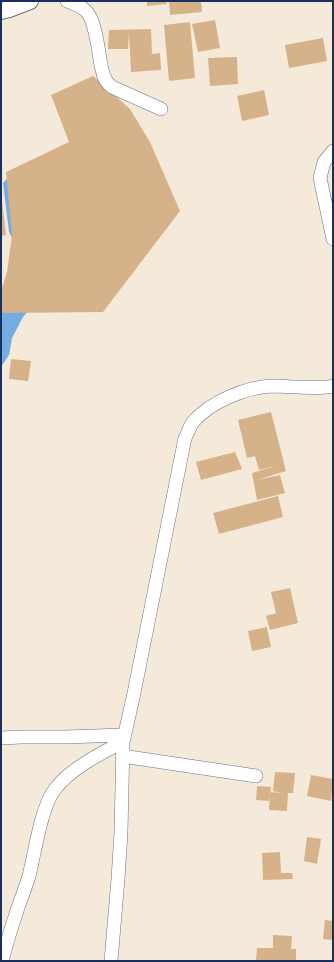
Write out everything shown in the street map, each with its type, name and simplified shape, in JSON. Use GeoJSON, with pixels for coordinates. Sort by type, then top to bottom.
{"type":"FeatureCollection","features":[{"type":"Feature","properties":{"kind":"street"},"geometry":{"type":"LineString","coordinates":[[1,11],[30,1]]}},
{"type":"Feature","properties":{"kind":"street"},"geometry":{"type":"LineString","coordinates":[[67,1],[76,4],[86,11],[92,20],[102,70],[107,83],[112,87],[161,109]]}},
{"type":"Feature","properties":{"kind":"street"},"geometry":{"type":"LineString","coordinates":[[333,151],[324,162],[320,178],[333,239]]}},
{"type":"Feature","properties":{"kind":"street"},"geometry":{"type":"LineString","coordinates":[[111,961],[123,789],[123,739],[185,438],[193,422],[204,412],[224,399],[241,392],[254,388],[272,386],[296,388],[333,386]]}},
{"type":"Feature","properties":{"kind":"street"},"geometry":{"type":"LineString","coordinates":[[1,738],[123,739]]}},
{"type":"Feature","properties":{"kind":"street"},"geometry":{"type":"LineString","coordinates":[[2,961],[14,917],[28,878],[48,800],[55,788],[70,774],[123,739]]}},
{"type":"Feature","properties":{"kind":"street"},"geometry":{"type":"LineString","coordinates":[[122,756],[256,776]]}},
{"type":"Feature","properties":{"kind":"water"},"geometry":{"type":"Polygon","coordinates":[[[11,175],[31,308],[23,317],[12,338],[9,355],[1,367],[1,309],[17,247],[9,232],[3,183],[11,175]]]}},
{"type":"Feature","properties":{"kind":"building"},"geometry":{"type":"Polygon","coordinates":[[[147,1],[166,1],[167,4],[147,6],[147,1]]]}},
{"type":"Feature","properties":{"kind":"building"},"geometry":{"type":"Polygon","coordinates":[[[169,1],[201,1],[202,12],[170,15],[169,1]]]}},
{"type":"Feature","properties":{"kind":"building"},"geometry":{"type":"Polygon","coordinates":[[[215,20],[220,48],[198,52],[192,24],[215,20]]]}},
{"type":"Feature","properties":{"kind":"building"},"geometry":{"type":"Polygon","coordinates":[[[190,22],[195,78],[169,81],[164,25],[190,22]]]}},
{"type":"Feature","properties":{"kind":"building"},"geometry":{"type":"Polygon","coordinates":[[[151,29],[152,54],[160,53],[161,70],[131,72],[129,33],[128,49],[108,49],[109,30],[151,29]]]}},
{"type":"Feature","properties":{"kind":"building"},"geometry":{"type":"Polygon","coordinates":[[[323,38],[327,61],[289,68],[285,45],[323,38]]]}},
{"type":"Feature","properties":{"kind":"building"},"geometry":{"type":"Polygon","coordinates":[[[237,57],[238,84],[210,86],[208,58],[237,57]]]}},
{"type":"Feature","properties":{"kind":"building"},"geometry":{"type":"Polygon","coordinates":[[[93,76],[130,109],[150,142],[180,211],[103,312],[1,313],[1,291],[7,272],[12,235],[6,172],[69,142],[51,95],[93,76]]]}},
{"type":"Feature","properties":{"kind":"building"},"geometry":{"type":"Polygon","coordinates":[[[264,90],[269,115],[242,121],[237,96],[264,90]]]}},
{"type":"Feature","properties":{"kind":"building"},"geometry":{"type":"Polygon","coordinates":[[[1,201],[6,235],[1,236],[1,201]]]}},
{"type":"Feature","properties":{"kind":"building"},"geometry":{"type":"Polygon","coordinates":[[[11,359],[31,361],[28,381],[9,379],[11,359]]]}},
{"type":"Feature","properties":{"kind":"building"},"geometry":{"type":"Polygon","coordinates":[[[271,412],[286,471],[257,480],[280,475],[285,493],[257,500],[252,473],[276,466],[259,470],[255,456],[247,458],[238,420],[271,412]]]}},
{"type":"Feature","properties":{"kind":"building"},"geometry":{"type":"Polygon","coordinates":[[[235,452],[242,469],[201,480],[196,462],[235,452]]]}},
{"type":"Feature","properties":{"kind":"building"},"geometry":{"type":"Polygon","coordinates":[[[278,496],[283,517],[219,534],[213,513],[278,496]]]}},
{"type":"Feature","properties":{"kind":"building"},"geometry":{"type":"Polygon","coordinates":[[[290,588],[298,623],[270,630],[266,616],[276,613],[271,592],[290,588]]]}},
{"type":"Feature","properties":{"kind":"building"},"geometry":{"type":"Polygon","coordinates":[[[267,627],[271,647],[252,651],[248,631],[267,627]]]}},
{"type":"Feature","properties":{"kind":"building"},"geometry":{"type":"Polygon","coordinates":[[[275,772],[295,773],[293,793],[288,793],[287,811],[269,810],[270,792],[283,793],[273,791],[275,772]]]}},
{"type":"Feature","properties":{"kind":"building"},"geometry":{"type":"Polygon","coordinates":[[[311,775],[333,779],[331,801],[307,796],[311,775]]]}},
{"type":"Feature","properties":{"kind":"building"},"geometry":{"type":"Polygon","coordinates":[[[257,786],[271,787],[269,801],[256,800],[257,786]]]}},
{"type":"Feature","properties":{"kind":"building"},"geometry":{"type":"Polygon","coordinates":[[[307,837],[321,839],[317,864],[304,861],[307,837]]]}},
{"type":"Feature","properties":{"kind":"building"},"geometry":{"type":"Polygon","coordinates":[[[280,852],[281,873],[292,873],[293,879],[263,880],[262,853],[280,852]]]}},
{"type":"Feature","properties":{"kind":"building"},"geometry":{"type":"Polygon","coordinates":[[[325,920],[333,921],[333,940],[323,939],[325,920]]]}},
{"type":"Feature","properties":{"kind":"building"},"geometry":{"type":"Polygon","coordinates":[[[273,935],[292,936],[291,949],[296,949],[296,961],[256,961],[257,948],[273,948],[273,935]]]}}]}
